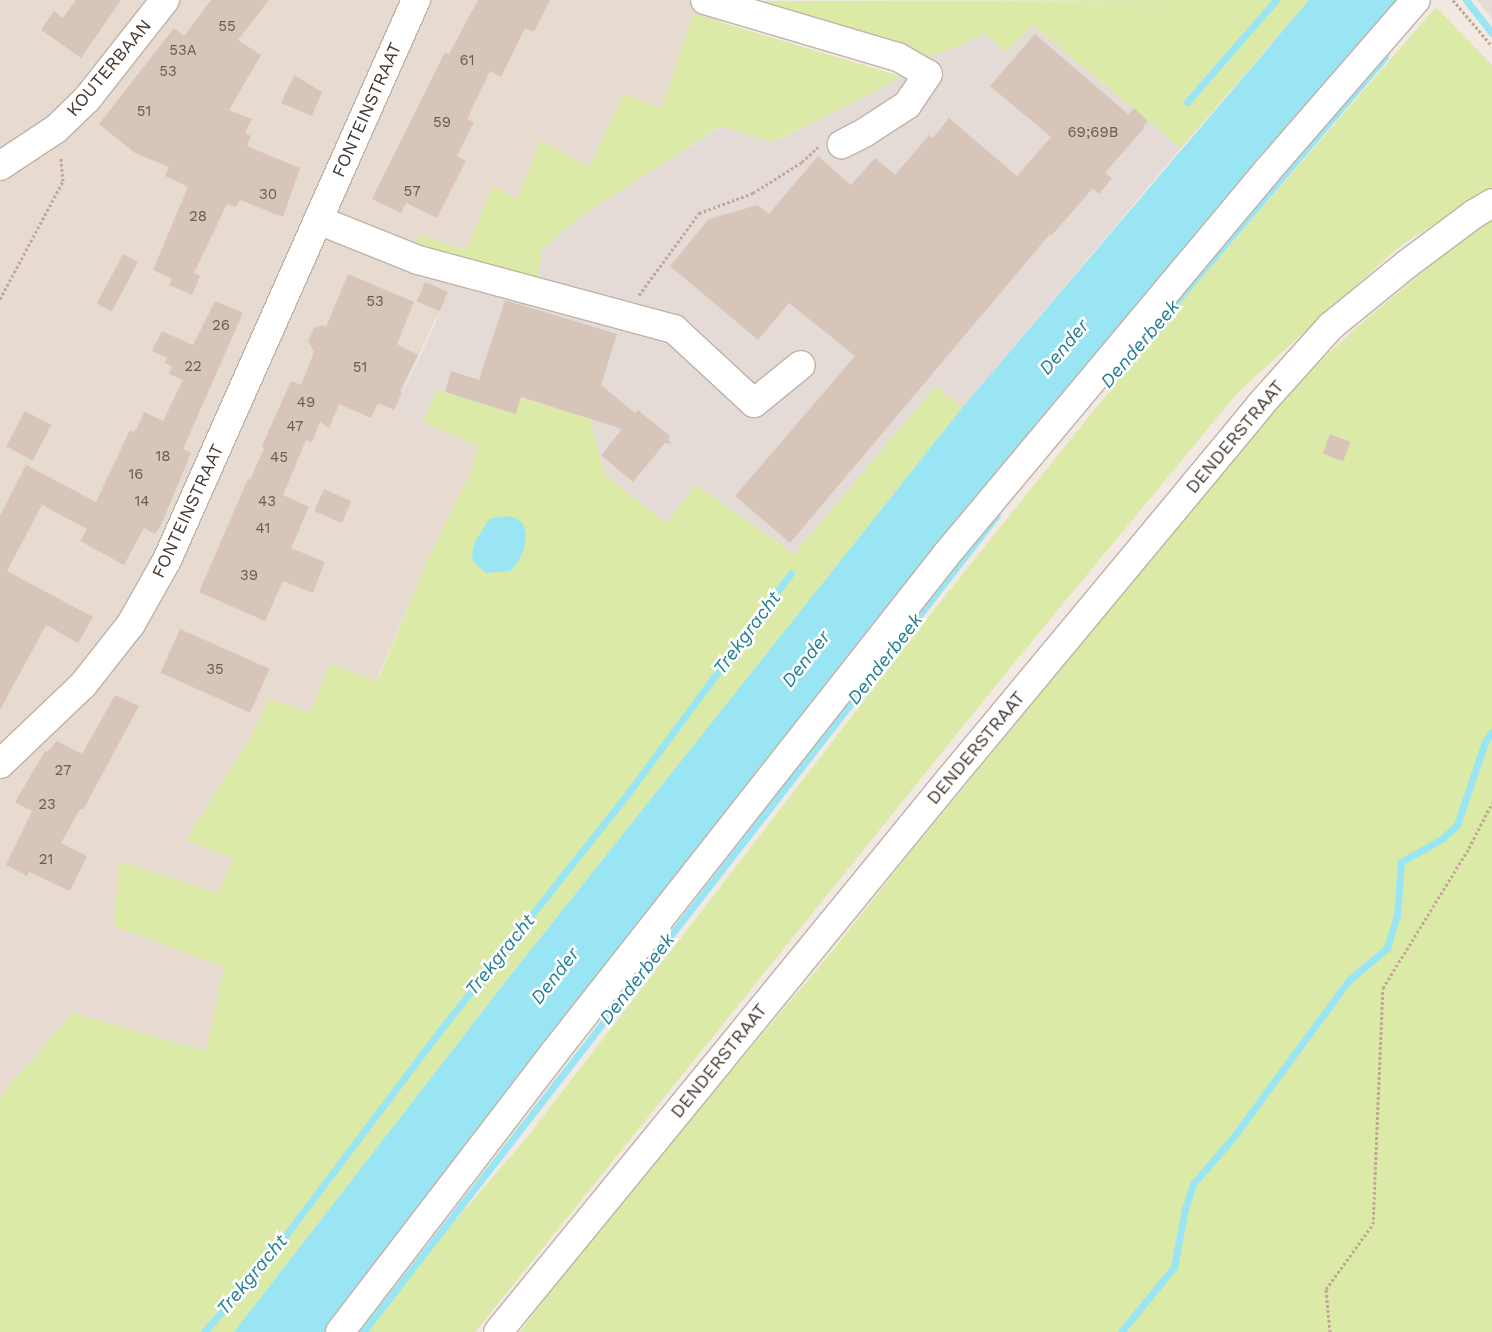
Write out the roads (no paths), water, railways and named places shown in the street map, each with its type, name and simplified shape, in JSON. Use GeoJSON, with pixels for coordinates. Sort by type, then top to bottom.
{"type":"FeatureCollection","features":[{"type":"Feature","properties":{"kind":"street","name":"KOUTERBAAN"},"geometry":{"type":"LineString","coordinates":[[0,166],[56,129],[87,99],[165,0]]}},
{"type":"Feature","properties":{"kind":"street","name":"FONTEINSTRAAT"},"geometry":{"type":"LineString","coordinates":[[0,764],[83,684],[136,616],[167,560],[416,0]]}},
{"type":"Feature","properties":{"kind":"street"},"geometry":{"type":"LineString","coordinates":[[706,0],[898,57],[928,74],[907,105],[864,133],[842,144]]}},
{"type":"Feature","properties":{"kind":"street"},"geometry":{"type":"LineString","coordinates":[[340,1332],[560,1045],[946,555],[1268,170],[1416,0]]}},
{"type":"Feature","properties":{"kind":"street","name":"DENDERSTRAAT"},"geometry":{"type":"LineString","coordinates":[[498,1332],[950,778],[1260,405],[1331,326],[1406,264],[1474,214],[1492,204]]}},
{"type":"Feature","properties":{"kind":"street"},"geometry":{"type":"LineString","coordinates":[[318,220],[418,260],[674,328],[754,403],[801,365]]}},
{"type":"Feature","properties":{"kind":"water","name":"Dender"},"geometry":{"type":"Polygon","coordinates":[[[1309,0],[1401,0],[516,1084],[326,1332],[234,1332],[510,976],[962,408],[1309,0]]]}},
{"type":"Feature","properties":{"kind":"water"},"geometry":{"type":"Polygon","coordinates":[[[506,516],[516,518],[523,524],[526,535],[524,550],[516,565],[510,571],[486,573],[473,562],[472,552],[475,542],[489,519],[506,516]]]}},
{"type":"Feature","properties":{"kind":"waterway","name":"Trekgracht"},"geometry":{"type":"LineString","coordinates":[[1187,102],[1276,0]]}},
{"type":"Feature","properties":{"kind":"waterway","name":"Denderbeek"},"geometry":{"type":"LineString","coordinates":[[1466,0],[1492,33]]}},
{"type":"Feature","properties":{"kind":"waterway","name":"Denderbeek"},"geometry":{"type":"LineString","coordinates":[[1161,319],[1385,57]]}},
{"type":"Feature","properties":{"kind":"waterway","name":"Denderbeek"},"geometry":{"type":"LineString","coordinates":[[363,1332],[997,515]]}},
{"type":"Feature","properties":{"kind":"waterway","name":"Trekgracht"},"geometry":{"type":"LineString","coordinates":[[204,1332],[270,1256],[442,1028],[626,796],[791,573]]}},
{"type":"Feature","properties":{"kind":"waterway"},"geometry":{"type":"LineString","coordinates":[[1121,1332],[1174,1267],[1185,1209],[1193,1184],[1232,1139],[1349,980],[1387,948],[1397,916],[1401,862],[1443,838],[1457,825],[1485,742],[1492,732]]}}]}
